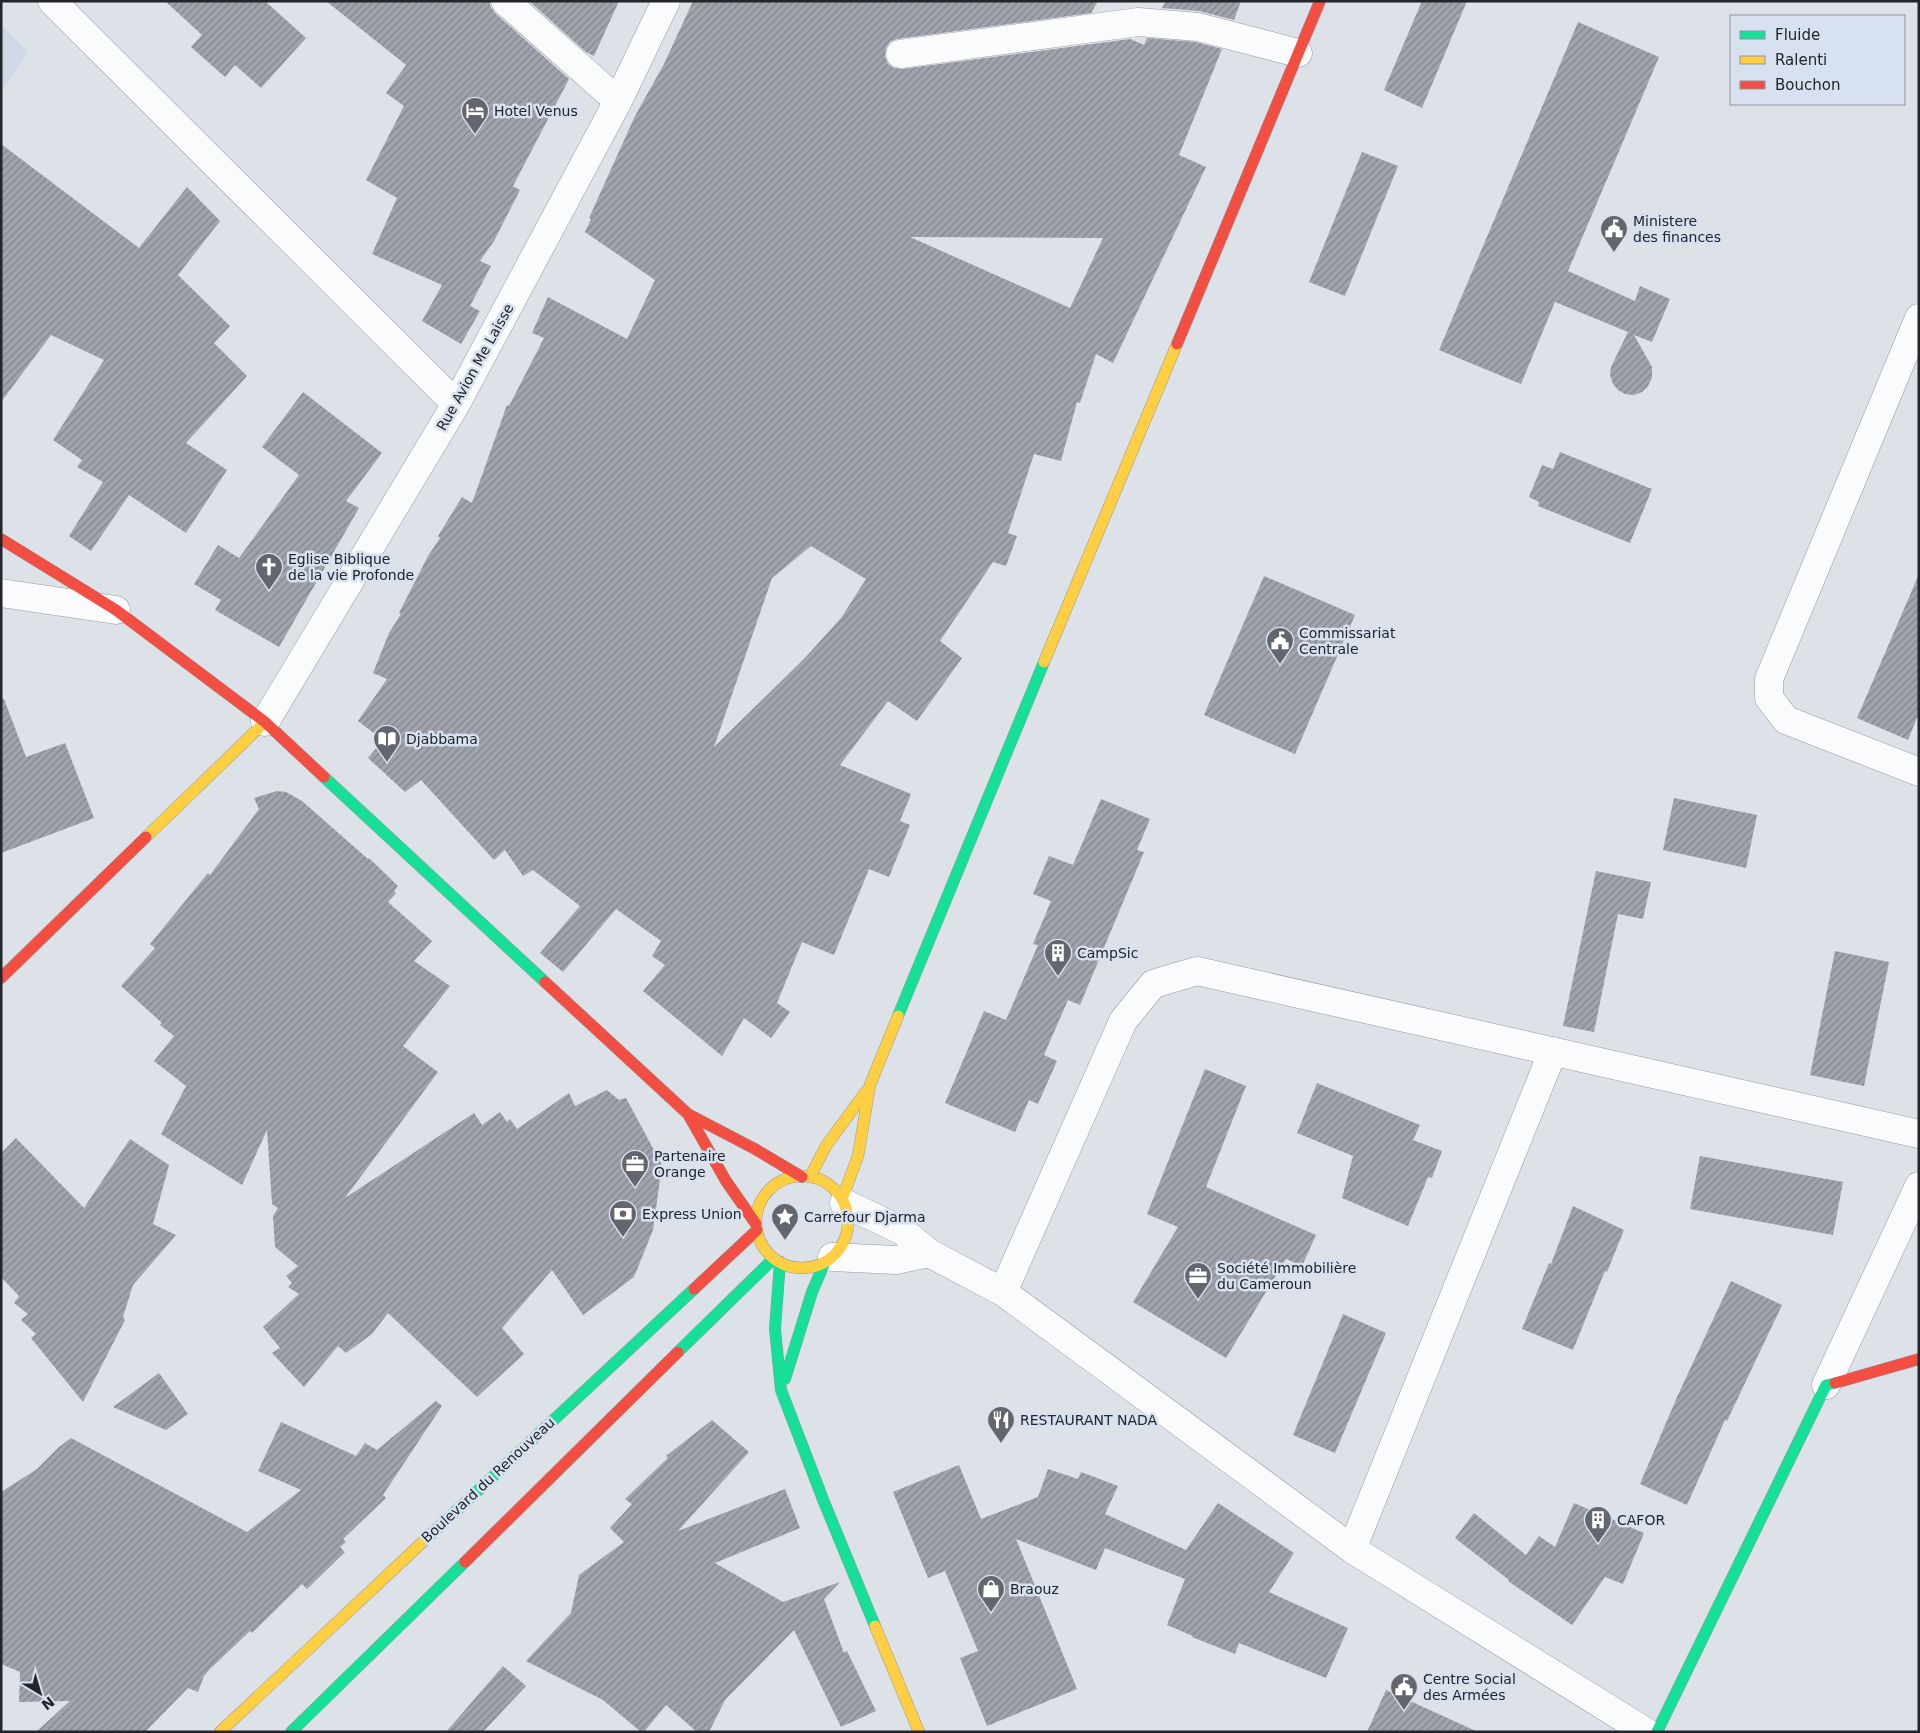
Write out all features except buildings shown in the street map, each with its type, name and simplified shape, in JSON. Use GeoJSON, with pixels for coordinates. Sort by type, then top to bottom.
{"type":"FeatureCollection","features":[{"type":"Feature","properties":{"kind":"main road"},"geometry":{"type":"LineString","coordinates":[[843,1201],[858,1156],[870,1085],[1320,1]]}},
{"type":"Feature","properties":{"kind":"main road"},"geometry":{"type":"LineString","coordinates":[[1,539],[116,610],[265,722],[688,1114],[806,1177],[829,1184],[843,1201],[848,1217],[847,1232],[842,1246],[828,1260],[812,1292],[781,1390]]}},
{"type":"Feature","properties":{"kind":"main road"},"geometry":{"type":"LineString","coordinates":[[1,978],[265,722]]}},
{"type":"Feature","properties":{"kind":"main road"},"geometry":{"type":"LineString","coordinates":[[756,1227],[757,1214],[766,1194],[782,1181],[806,1177],[870,1085]]}},
{"type":"Feature","properties":{"kind":"main road"},"geometry":{"type":"LineString","coordinates":[[688,1114],[726,1181],[756,1227],[761,1243],[776,1260],[798,1268],[812,1267],[828,1260]]}},
{"type":"Feature","properties":{"kind":"main road","name":"Boulevard du Renouveau"},"geometry":{"type":"LineString","coordinates":[[220,1732],[756,1227]]}},
{"type":"Feature","properties":{"kind":"main road"},"geometry":{"type":"LineString","coordinates":[[776,1260],[775,1329],[781,1390],[824,1502],[919,1732]]}},
{"type":"Feature","properties":{"kind":"main road"},"geometry":{"type":"LineString","coordinates":[[291,1732],[776,1260]]}},
{"type":"Feature","properties":{"kind":"main road"},"geometry":{"type":"LineString","coordinates":[[1657,1732],[1826,1385],[1919,1360]]}},
{"type":"Feature","properties":{"kind":"street"},"geometry":{"type":"LineString","coordinates":[[52,1],[456,404]]}},
{"type":"Feature","properties":{"kind":"street"},"geometry":{"type":"LineString","coordinates":[[505,1],[618,102]]}},
{"type":"Feature","properties":{"kind":"street","name":"Rue Avion Me Laisse"},"geometry":{"type":"LineString","coordinates":[[265,722],[456,404],[618,102],[666,1]]}},
{"type":"Feature","properties":{"kind":"street"},"geometry":{"type":"LineString","coordinates":[[900,54],[1138,22],[1198,27],[1298,53]]}},
{"type":"Feature","properties":{"kind":"street"},"geometry":{"type":"LineString","coordinates":[[1919,318],[1769,679],[1769,698],[1786,720],[1919,772]]}},
{"type":"Feature","properties":{"kind":"street"},"geometry":{"type":"LineString","coordinates":[[1,593],[116,610]]}},
{"type":"Feature","properties":{"kind":"street"},"geometry":{"type":"LineString","coordinates":[[1003,1292],[1123,1022],[1153,984],[1197,971],[1919,1134]]}},
{"type":"Feature","properties":{"kind":"street"},"geometry":{"type":"LineString","coordinates":[[1352,1549],[1553,1051]]}},
{"type":"Feature","properties":{"kind":"street"},"geometry":{"type":"LineString","coordinates":[[1826,1385],[1919,1186]]}},
{"type":"Feature","properties":{"kind":"street"},"geometry":{"type":"LineString","coordinates":[[843,1201],[904,1232],[928,1253],[1003,1292],[1352,1549],[1646,1732]]}},
{"type":"Feature","properties":{"kind":"street"},"geometry":{"type":"LineString","coordinates":[[828,1260],[896,1260],[928,1253]]}},
{"type":"Feature","properties":{"kind":"shaded area"},"geometry":{"type":"Polygon","coordinates":[[[1,24],[28,52],[1,92],[1,24]]]}},
{"type":"Feature","properties":{"kind":"traffic: fast"},"geometry":{"type":"LineString","coordinates":[[898,1016],[1044,662]]}},
{"type":"Feature","properties":{"kind":"traffic: fast"},"geometry":{"type":"LineString","coordinates":[[324,777],[545,982]]}},
{"type":"Feature","properties":{"kind":"traffic: fast"},"geometry":{"type":"LineString","coordinates":[[678,1352],[773,1259]]}},
{"type":"Feature","properties":{"kind":"traffic: fast"},"geometry":{"type":"LineString","coordinates":[[780,1262],[775,1329],[781,1390],[875,1626]]}},
{"type":"Feature","properties":{"kind":"traffic: fast"},"geometry":{"type":"LineString","coordinates":[[785,1379],[812,1292],[825,1262]]}},
{"type":"Feature","properties":{"kind":"traffic: fast"},"geometry":{"type":"LineString","coordinates":[[427,1538],[694,1289]]}},
{"type":"Feature","properties":{"kind":"traffic: fast"},"geometry":{"type":"LineString","coordinates":[[1657,1732],[1826,1385],[1835,1383]]}},
{"type":"Feature","properties":{"kind":"traffic: fast"},"geometry":{"type":"LineString","coordinates":[[291,1732],[465,1562]]}},
{"type":"Feature","properties":{"kind":"traffic: slow"},"geometry":{"type":"LineString","coordinates":[[1044,662],[1177,344]]}},
{"type":"Feature","properties":{"kind":"traffic: slow"},"geometry":{"type":"LineString","coordinates":[[146,837],[265,722]]}},
{"type":"Feature","properties":{"kind":"traffic: slow"},"geometry":{"type":"LineString","coordinates":[[842,1199],[858,1156],[870,1085],[898,1016]]}},
{"type":"Feature","properties":{"kind":"traffic: slow"},"geometry":{"type":"LineString","coordinates":[[810,1177],[826,1146],[867,1090]]}},
{"type":"Feature","properties":{"kind":"traffic: slow"},"geometry":{"type":"LineString","coordinates":[[802,1176],[819,1180],[834,1190],[844,1205],[848,1222],[844,1239],[834,1254],[819,1264],[802,1268],[785,1264],[770,1254],[760,1239],[756,1222],[760,1205],[770,1190],[785,1180],[802,1176]]}},
{"type":"Feature","properties":{"kind":"traffic: slow"},"geometry":{"type":"LineString","coordinates":[[220,1732],[427,1538]]}},
{"type":"Feature","properties":{"kind":"traffic: slow"},"geometry":{"type":"LineString","coordinates":[[875,1626],[919,1732]]}},
{"type":"Feature","properties":{"kind":"traffic: jam"},"geometry":{"type":"LineString","coordinates":[[1177,344],[1320,1]]}},
{"type":"Feature","properties":{"kind":"traffic: jam"},"geometry":{"type":"LineString","coordinates":[[1,539],[116,610],[265,722],[324,777]]}},
{"type":"Feature","properties":{"kind":"traffic: jam"},"geometry":{"type":"LineString","coordinates":[[1,978],[146,837]]}},
{"type":"Feature","properties":{"kind":"traffic: jam"},"geometry":{"type":"LineString","coordinates":[[545,982],[688,1114],[755,1149],[802,1177]]}},
{"type":"Feature","properties":{"kind":"traffic: jam"},"geometry":{"type":"LineString","coordinates":[[688,1114],[726,1181],[756,1224]]}},
{"type":"Feature","properties":{"kind":"traffic: jam"},"geometry":{"type":"LineString","coordinates":[[694,1289],[757,1230]]}},
{"type":"Feature","properties":{"kind":"traffic: jam"},"geometry":{"type":"LineString","coordinates":[[465,1562],[678,1352]]}},
{"type":"Feature","properties":{"kind":"traffic: jam"},"geometry":{"type":"LineString","coordinates":[[1835,1383],[1919,1359]]}},
{"type":"Feature","properties":{"kind":"place","name":"Hotel Venus"},"geometry":{"type":"Point","coordinates":[475,135]}},
{"type":"Feature","properties":{"kind":"place","name":"Ministere des finances"},"geometry":{"type":"Point","coordinates":[1614,253]}},
{"type":"Feature","properties":{"kind":"place","name":"Eglise Biblique de la vie Profonde"},"geometry":{"type":"Point","coordinates":[269,591]}},
{"type":"Feature","properties":{"kind":"place","name":"Commissariat Centrale"},"geometry":{"type":"Point","coordinates":[1280,665]}},
{"type":"Feature","properties":{"kind":"place","name":"Djabbama"},"geometry":{"type":"Point","coordinates":[387,763]}},
{"type":"Feature","properties":{"kind":"place","name":"CampSic"},"geometry":{"type":"Point","coordinates":[1058,977]}},
{"type":"Feature","properties":{"kind":"place","name":"Partenaire Orange"},"geometry":{"type":"Point","coordinates":[635,1188]}},
{"type":"Feature","properties":{"kind":"place","name":"Express Union"},"geometry":{"type":"Point","coordinates":[623,1238]}},
{"type":"Feature","properties":{"kind":"place","name":"Carrefour Djarma"},"geometry":{"type":"Point","coordinates":[785,1241]}},
{"type":"Feature","properties":{"kind":"place","name":"Société Immobilière du Cameroun"},"geometry":{"type":"Point","coordinates":[1198,1300]}},
{"type":"Feature","properties":{"kind":"place","name":"RESTAURANT NADA"},"geometry":{"type":"Point","coordinates":[1001,1444]}},
{"type":"Feature","properties":{"kind":"place","name":"CAFOR"},"geometry":{"type":"Point","coordinates":[1598,1544]}},
{"type":"Feature","properties":{"kind":"place","name":"Braouz"},"geometry":{"type":"Point","coordinates":[991,1613]}},
{"type":"Feature","properties":{"kind":"place","name":"Centre Social des Armées"},"geometry":{"type":"Point","coordinates":[1404,1711]}}]}
